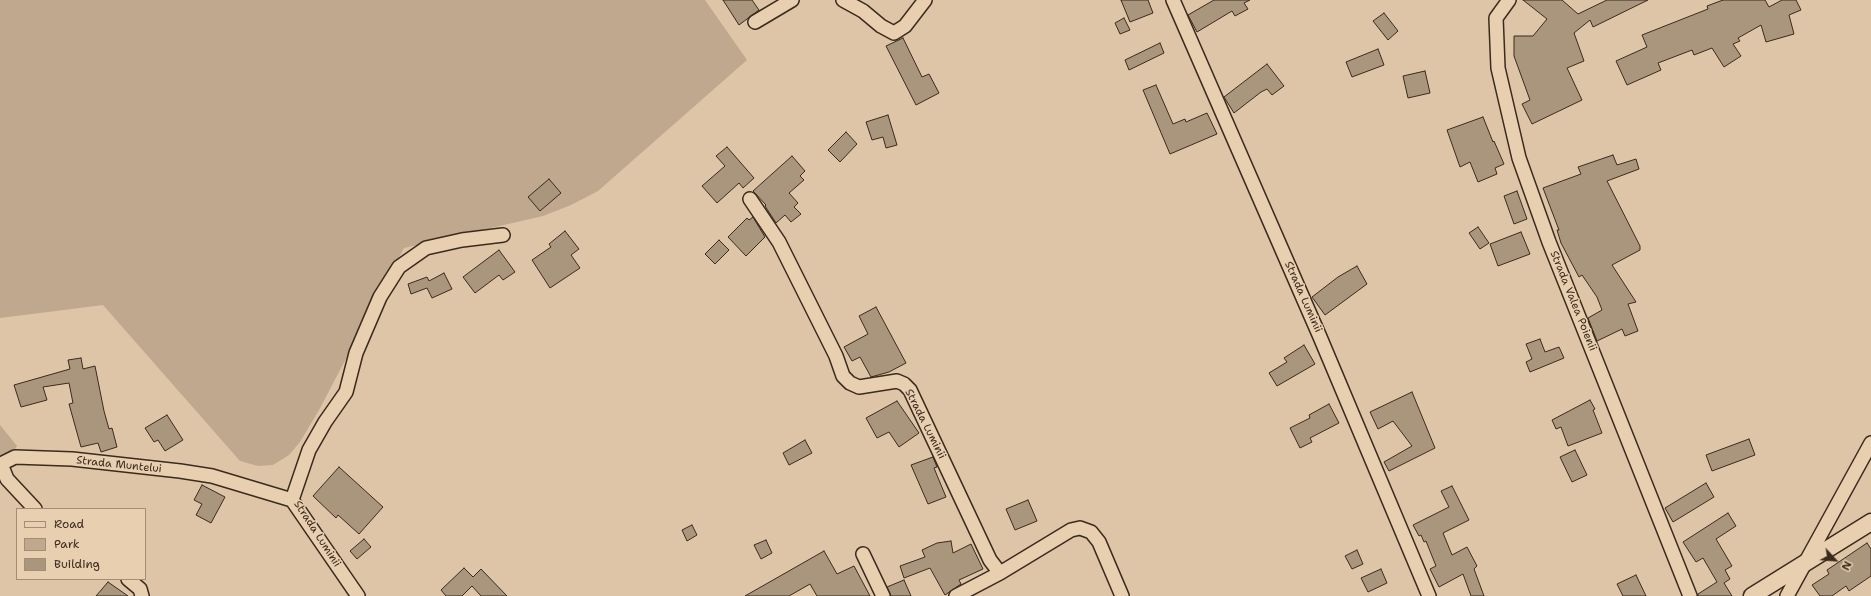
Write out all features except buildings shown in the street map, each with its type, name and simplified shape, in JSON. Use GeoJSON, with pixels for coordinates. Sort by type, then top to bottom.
{"type":"FeatureCollection","features":[{"type":"Feature","properties":{"kind":"street"},"geometry":{"type":"LineString","coordinates":[[755,22],[792,0]]}},
{"type":"Feature","properties":{"kind":"street"},"geometry":{"type":"LineString","coordinates":[[843,0],[857,7],[881,26],[894,33],[905,26],[925,0]]}},
{"type":"Feature","properties":{"kind":"street","name":"Strada Luminii"},"geometry":{"type":"LineString","coordinates":[[1173,0],[1320,337],[1429,596]]}},
{"type":"Feature","properties":{"kind":"street","name":"Strada Valea Poienii"},"geometry":{"type":"LineString","coordinates":[[1509,0],[1496,18],[1498,68],[1519,158],[1549,242],[1690,596]]}},
{"type":"Feature","properties":{"kind":"street","name":"Strada Luminii"},"geometry":{"type":"LineString","coordinates":[[750,199],[779,242],[836,356],[843,376],[850,383],[859,387],[897,382],[904,384],[910,390],[990,560],[1000,573]]}},
{"type":"Feature","properties":{"kind":"street","name":"Strada Luminii"},"geometry":{"type":"LineString","coordinates":[[358,596],[292,500],[309,450],[346,392],[356,353],[380,297],[399,267],[426,248],[462,240],[503,235]]}},
{"type":"Feature","properties":{"kind":"street"},"geometry":{"type":"LineString","coordinates":[[1787,596],[1871,443]]}},
{"type":"Feature","properties":{"kind":"street","name":"Strada Muntelui"},"geometry":{"type":"LineString","coordinates":[[34,508],[7,479],[0,465],[15,457],[72,459],[180,471],[212,476],[292,500]]}},
{"type":"Feature","properties":{"kind":"street"},"geometry":{"type":"LineString","coordinates":[[1752,596],[1871,522]]}},
{"type":"Feature","properties":{"kind":"street"},"geometry":{"type":"LineString","coordinates":[[956,596],[1000,573],[1071,530],[1080,528],[1091,532],[1099,542],[1122,596]]}},
{"type":"Feature","properties":{"kind":"street"},"geometry":{"type":"LineString","coordinates":[[863,554],[883,596]]}},
{"type":"Feature","properties":{"kind":"street"},"geometry":{"type":"LineString","coordinates":[[129,580],[140,589],[142,596]]}},
{"type":"Feature","properties":{"kind":"green space"},"geometry":{"type":"Polygon","coordinates":[[[0,0],[705,0],[747,60],[598,191],[571,205],[543,216],[404,248],[319,410],[300,442],[289,455],[273,465],[258,466],[240,461],[103,305],[0,318],[0,0]]]}},
{"type":"Feature","properties":{"kind":"green space"},"geometry":{"type":"Polygon","coordinates":[[[0,425],[17,446],[0,473],[0,425]]]}}]}
